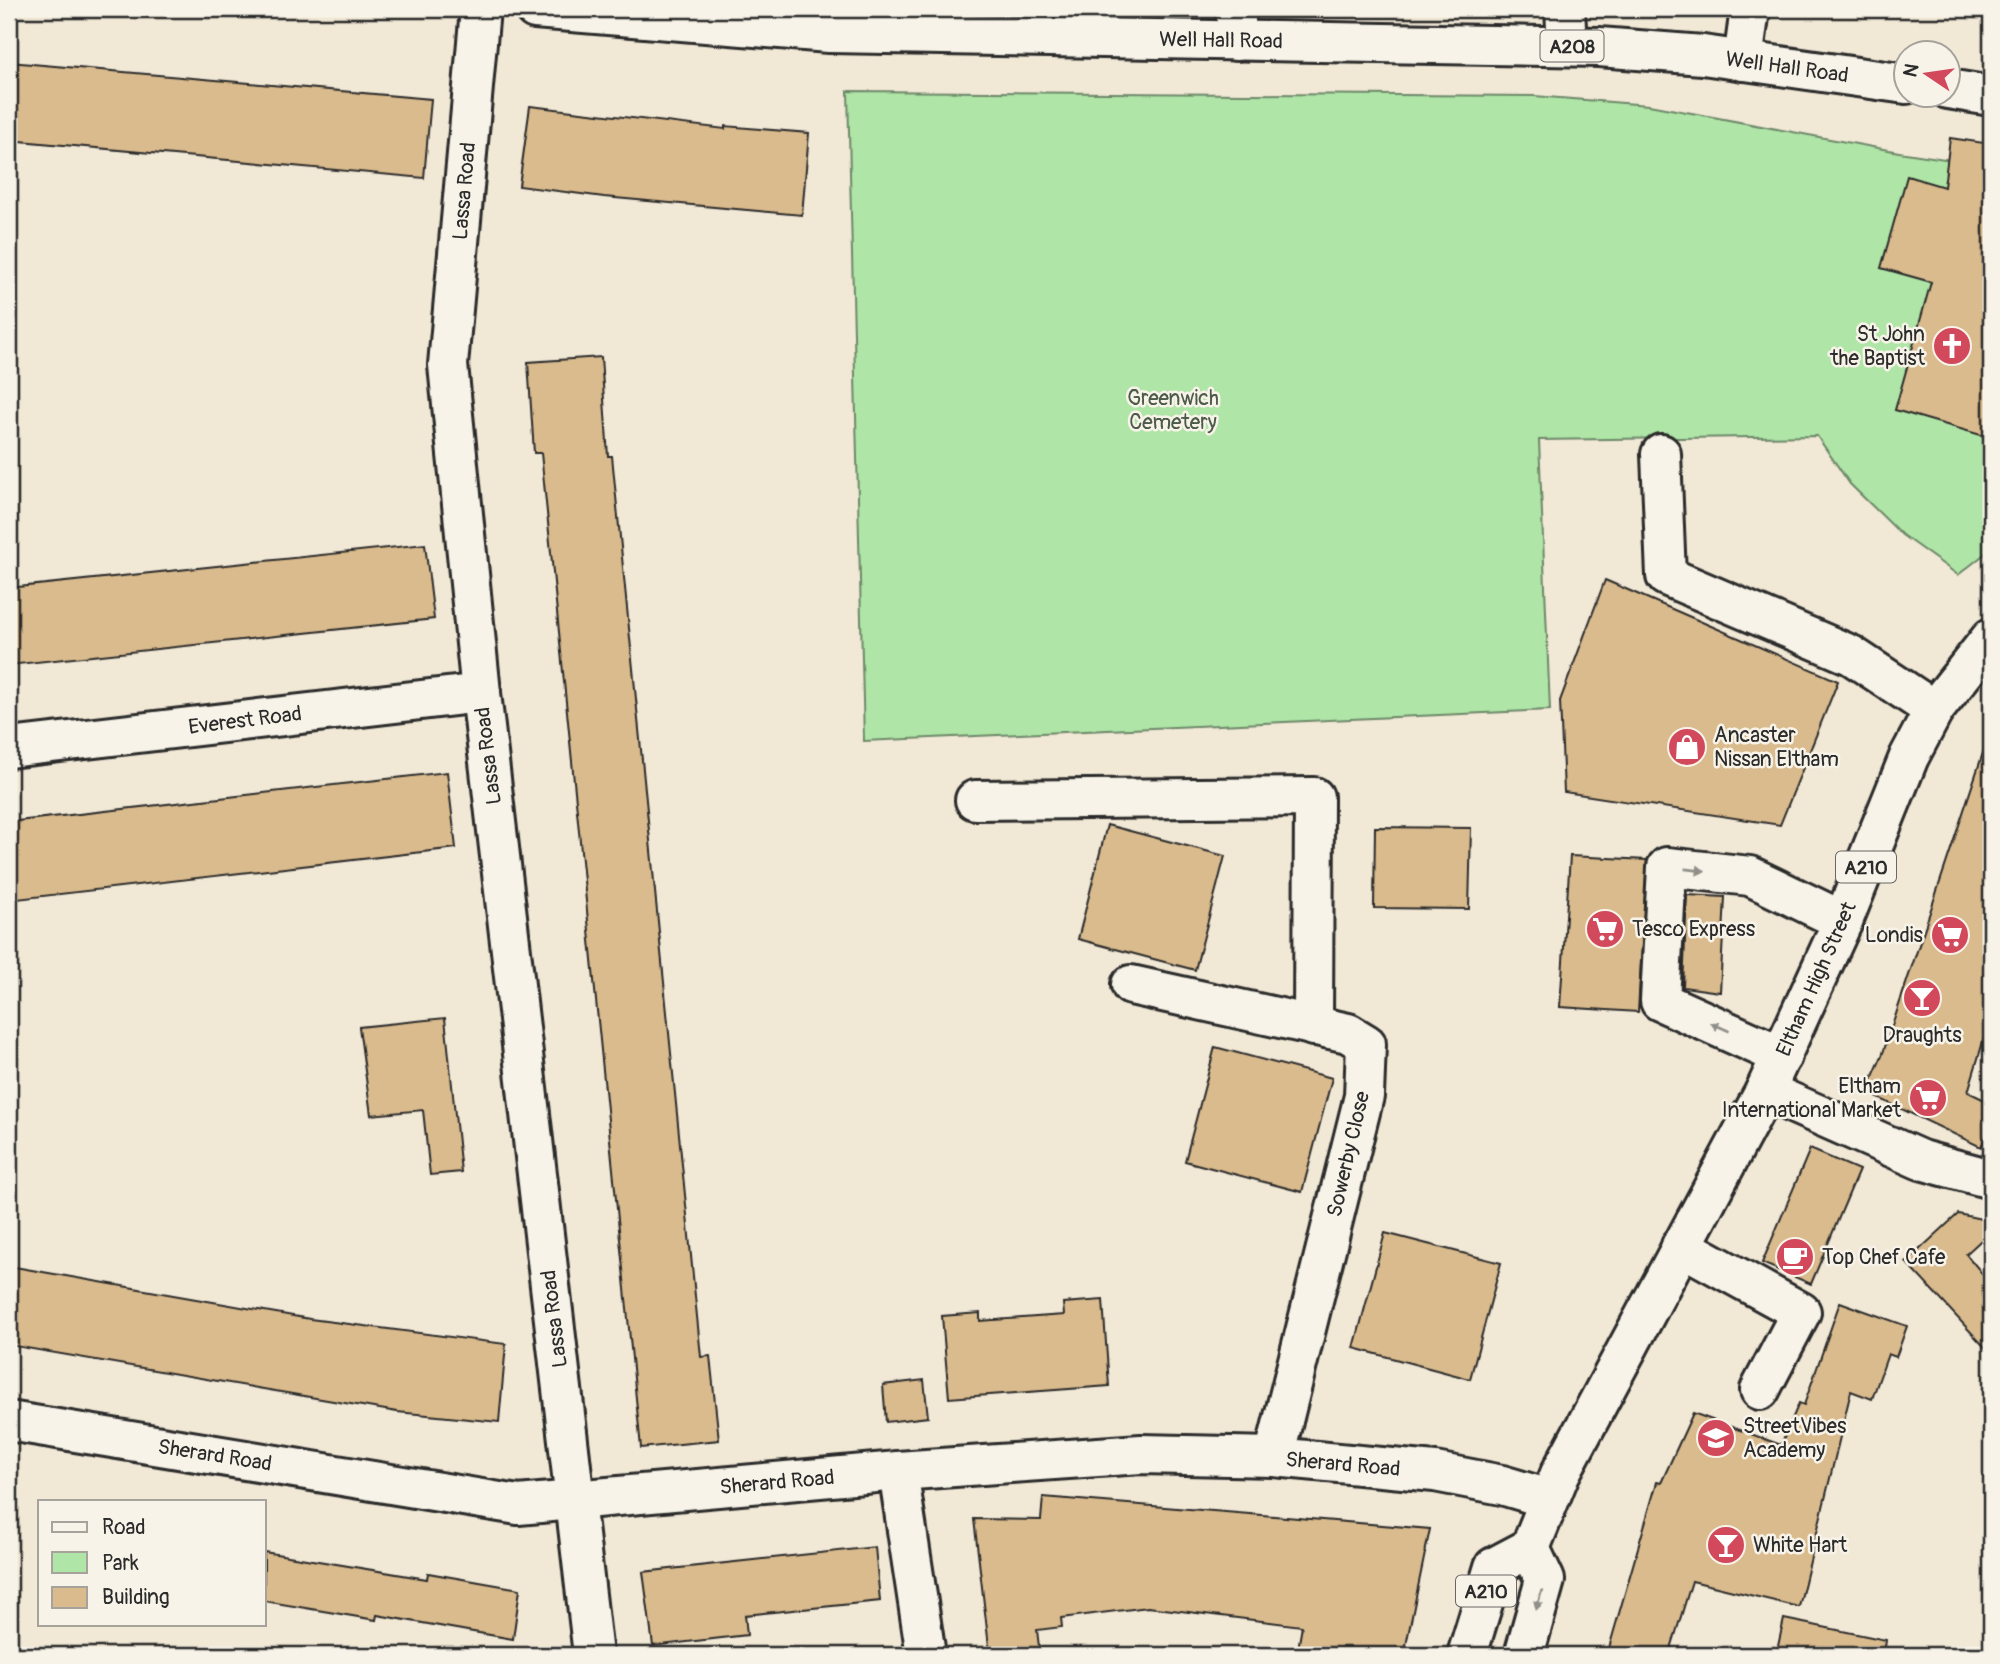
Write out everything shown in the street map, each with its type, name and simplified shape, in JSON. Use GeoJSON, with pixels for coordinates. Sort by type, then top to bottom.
{"type":"FeatureCollection","features":[{"type":"Feature","properties":{"kind":"street","name":"Lassa Road"},"geometry":{"type":"LineString","coordinates":[[480,9],[449,365],[481,693],[593,1655]]}},
{"type":"Feature","properties":{"kind":"street","name":"Well Hall Road"},"geometry":{"type":"LineString","coordinates":[[535,9],[829,33],[1236,25],[1567,46],[1743,61],[1892,82]]}},
{"type":"Feature","properties":{"kind":"street"},"geometry":{"type":"LineString","coordinates":[[1565,9],[1567,46]]}},
{"type":"Feature","properties":{"kind":"street"},"geometry":{"type":"LineString","coordinates":[[1743,61],[1749,9]]}},
{"type":"Feature","properties":{"kind":"street"},"geometry":{"type":"LineString","coordinates":[[1962,91],[1991,96]]}},
{"type":"Feature","properties":{"kind":"street"},"geometry":{"type":"LineString","coordinates":[[1661,454],[1666,576],[1851,655],[1934,710]]}},
{"type":"Feature","properties":{"kind":"street","name":"Eltham High Street"},"geometry":{"type":"LineString","coordinates":[[1530,1548],[1549,1499],[1782,1056],[1843,921],[1909,757],[1934,710],[1991,638]]}},
{"type":"Feature","properties":{"kind":"street","name":"Everest Road"},"geometry":{"type":"LineString","coordinates":[[9,748],[481,693]]}},
{"type":"Feature","properties":{"kind":"street"},"geometry":{"type":"LineString","coordinates":[[975,800],[1314,797],[1313,1026]]}},
{"type":"Feature","properties":{"kind":"street"},"geometry":{"type":"LineString","coordinates":[[1782,1056],[1660,1001],[1667,867],[1750,876],[1843,921]]}},
{"type":"Feature","properties":{"kind":"street","name":"Sowerby Close"},"geometry":{"type":"LineString","coordinates":[[1131,985],[1348,1033],[1366,1044],[1364,1096],[1274,1457]]}},
{"type":"Feature","properties":{"kind":"street"},"geometry":{"type":"LineString","coordinates":[[1765,1091],[1921,1160],[1991,1180]]}},
{"type":"Feature","properties":{"kind":"street"},"geometry":{"type":"LineString","coordinates":[[1681,1246],[1801,1312],[1760,1390]]}},
{"type":"Feature","properties":{"kind":"street","name":"Sherard Road"},"geometry":{"type":"LineString","coordinates":[[9,1421],[518,1505],[898,1471],[1141,1454],[1274,1457],[1435,1472],[1502,1485],[1549,1499]]}},
{"type":"Feature","properties":{"kind":"street"},"geometry":{"type":"LineString","coordinates":[[898,1471],[926,1655]]}},
{"type":"Feature","properties":{"kind":"street","name":"A210"},"geometry":{"type":"LineString","coordinates":[[1467,1655],[1494,1567],[1530,1548],[1545,1580],[1524,1655]]}},
{"type":"Feature","properties":{"kind":"green space","name":"Greenwich Cemetery"},"geometry":{"type":"Polygon","coordinates":[[[848,91],[1534,96],[1649,105],[1899,152],[1991,166],[1991,549],[1958,575],[1902,535],[1850,484],[1817,436],[1539,440],[1550,710],[864,741],[848,91]]]}},
{"type":"Feature","properties":{"kind":"building"},"geometry":{"type":"Polygon","coordinates":[[[9,62],[431,99],[424,178],[9,140],[9,62]]]}},
{"type":"Feature","properties":{"kind":"building"},"geometry":{"type":"Polygon","coordinates":[[[530,106],[725,129],[725,126],[809,133],[802,215],[604,197],[519,186],[530,106]]]}},
{"type":"Feature","properties":{"kind":"building","name":"St John the Baptist"},"geometry":{"type":"Polygon","coordinates":[[[1950,138],[1991,144],[1991,438],[1895,410],[1931,282],[1881,268],[1907,176],[1944,187],[1950,138]]]}},
{"type":"Feature","properties":{"kind":"building"},"geometry":{"type":"Polygon","coordinates":[[[601,357],[608,456],[612,456],[701,1357],[710,1356],[719,1440],[641,1448],[541,453],[534,453],[528,362],[601,357]]]}},
{"type":"Feature","properties":{"kind":"building"},"geometry":{"type":"Polygon","coordinates":[[[425,544],[434,619],[9,665],[9,588],[425,544]]]}},
{"type":"Feature","properties":{"kind":"building","name":"Ancaster Nissan Eltham"},"geometry":{"type":"Polygon","coordinates":[[[1605,580],[1838,681],[1780,825],[1564,792],[1560,701],[1605,580]]]}},
{"type":"Feature","properties":{"kind":"building"},"geometry":{"type":"Polygon","coordinates":[[[1985,747],[1991,748],[1991,1015],[1968,1092],[1991,1103],[1991,1125],[1981,1147],[1866,1092],[1882,1056],[1985,747]]]}},
{"type":"Feature","properties":{"kind":"building"},"geometry":{"type":"Polygon","coordinates":[[[447,772],[456,848],[9,900],[9,822],[447,772]]]}},
{"type":"Feature","properties":{"kind":"building"},"geometry":{"type":"Polygon","coordinates":[[[1107,825],[1225,856],[1195,970],[1078,939],[1107,825]]]}},
{"type":"Feature","properties":{"kind":"building"},"geometry":{"type":"Polygon","coordinates":[[[1375,827],[1471,828],[1469,909],[1374,908],[1375,827]]]}},
{"type":"Feature","properties":{"kind":"building","name":"Tesco Express"},"geometry":{"type":"Polygon","coordinates":[[[1570,856],[1647,860],[1638,1012],[1560,1007],[1570,856]]]}},
{"type":"Feature","properties":{"kind":"building"},"geometry":{"type":"Polygon","coordinates":[[[1687,895],[1725,897],[1720,992],[1683,987],[1687,895]]]}},
{"type":"Feature","properties":{"kind":"building"},"geometry":{"type":"Polygon","coordinates":[[[445,1018],[461,1172],[430,1175],[423,1110],[371,1115],[359,1027],[445,1018]]]}},
{"type":"Feature","properties":{"kind":"building"},"geometry":{"type":"Polygon","coordinates":[[[1215,1047],[1332,1078],[1302,1192],[1185,1161],[1215,1047]]]}},
{"type":"Feature","properties":{"kind":"building"},"geometry":{"type":"Polygon","coordinates":[[[1810,1149],[1859,1170],[1811,1284],[1762,1263],[1810,1149]]]}},
{"type":"Feature","properties":{"kind":"building"},"geometry":{"type":"Polygon","coordinates":[[[1958,1214],[1991,1221],[1991,1231],[1966,1254],[1991,1284],[1991,1354],[1906,1262],[1958,1214]]]}},
{"type":"Feature","properties":{"kind":"building"},"geometry":{"type":"Polygon","coordinates":[[[1385,1233],[1501,1263],[1470,1379],[1354,1348],[1385,1233]]]}},
{"type":"Feature","properties":{"kind":"building"},"geometry":{"type":"Polygon","coordinates":[[[9,1266],[310,1319],[506,1344],[499,1422],[397,1412],[9,1345],[9,1266]]]}},
{"type":"Feature","properties":{"kind":"building"},"geometry":{"type":"Polygon","coordinates":[[[1103,1300],[1109,1386],[949,1398],[942,1316],[980,1313],[980,1321],[1064,1315],[1063,1303],[1103,1300]]]}},
{"type":"Feature","properties":{"kind":"building"},"geometry":{"type":"Polygon","coordinates":[[[1840,1302],[1907,1326],[1896,1357],[1888,1354],[1872,1399],[1851,1391],[1799,1607],[1692,1581],[1669,1655],[1607,1655],[1657,1482],[1661,1483],[1693,1413],[1781,1445],[1799,1403],[1804,1405],[1840,1302]]]}},
{"type":"Feature","properties":{"kind":"building"},"geometry":{"type":"Polygon","coordinates":[[[924,1380],[928,1417],[886,1422],[883,1385],[924,1380]]]}},
{"type":"Feature","properties":{"kind":"building"},"geometry":{"type":"Polygon","coordinates":[[[1043,1497],[1430,1529],[1404,1655],[1297,1655],[1302,1626],[1148,1607],[1061,1618],[1062,1627],[1037,1630],[1040,1655],[990,1655],[974,1519],[1041,1520],[1043,1497]]]}},
{"type":"Feature","properties":{"kind":"building"},"geometry":{"type":"Polygon","coordinates":[[[875,1547],[880,1601],[745,1615],[747,1635],[653,1646],[643,1572],[875,1547]]]}},
{"type":"Feature","properties":{"kind":"building"},"geometry":{"type":"Polygon","coordinates":[[[266,1552],[427,1579],[428,1573],[520,1589],[513,1639],[377,1615],[376,1620],[266,1601],[266,1552]]]}},
{"type":"Feature","properties":{"kind":"building"},"geometry":{"type":"Polygon","coordinates":[[[1784,1619],[1886,1640],[1884,1655],[1776,1655],[1784,1619]]]}},
{"type":"Feature","properties":{"kind":"place","name":"St John the Baptist"},"geometry":{"type":"Point","coordinates":[1952,346]}},
{"type":"Feature","properties":{"kind":"place","name":"Ancaster Nissan Eltham"},"geometry":{"type":"Point","coordinates":[1687,747]}},
{"type":"Feature","properties":{"kind":"place","name":"Tesco Express"},"geometry":{"type":"Point","coordinates":[1605,929]}},
{"type":"Feature","properties":{"kind":"place","name":"Londis"},"geometry":{"type":"Point","coordinates":[1950,935]}},
{"type":"Feature","properties":{"kind":"place","name":"Draughts"},"geometry":{"type":"Point","coordinates":[1922,998]}},
{"type":"Feature","properties":{"kind":"place","name":"Eltham International Market"},"geometry":{"type":"Point","coordinates":[1928,1098]}},
{"type":"Feature","properties":{"kind":"place","name":"Top Chef Cafe"},"geometry":{"type":"Point","coordinates":[1795,1257]}},
{"type":"Feature","properties":{"kind":"place","name":"StreetVibes Academy"},"geometry":{"type":"Point","coordinates":[1716,1438]}},
{"type":"Feature","properties":{"kind":"place","name":"White Hart"},"geometry":{"type":"Point","coordinates":[1726,1545]}}]}
